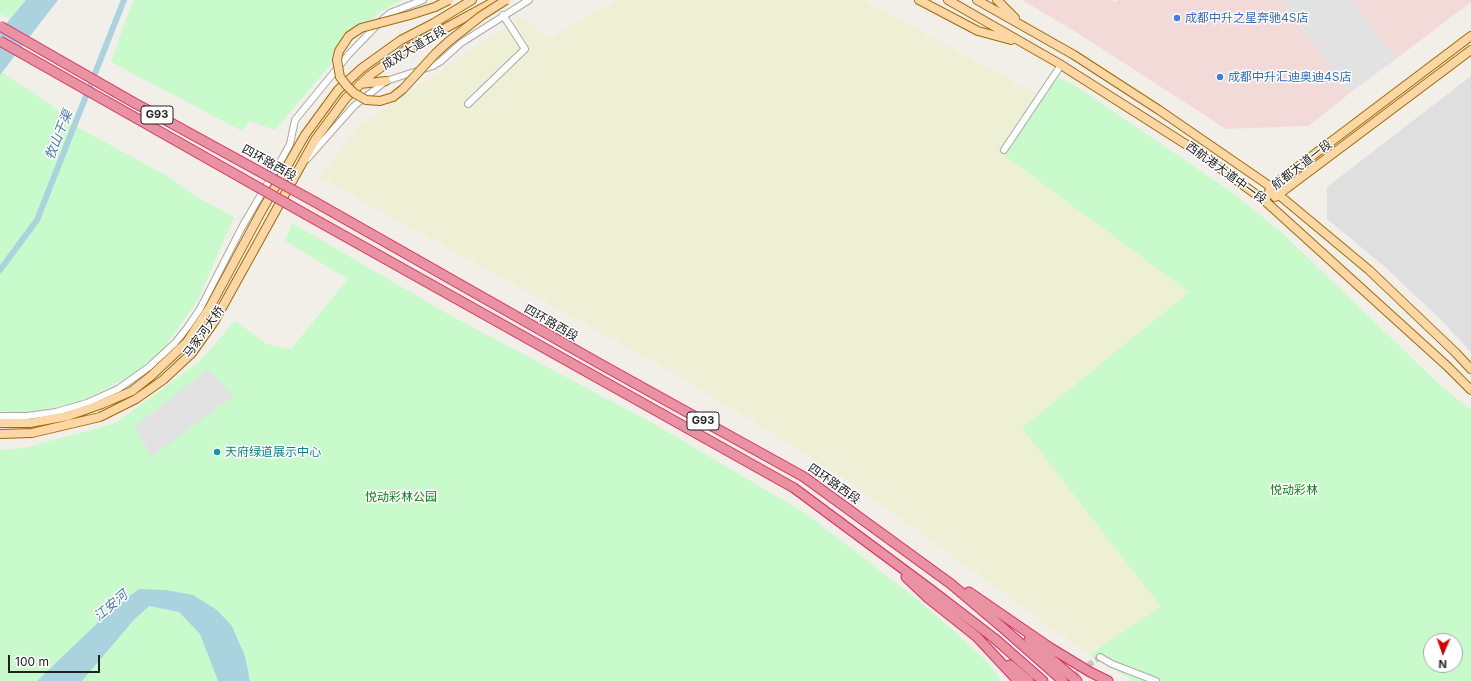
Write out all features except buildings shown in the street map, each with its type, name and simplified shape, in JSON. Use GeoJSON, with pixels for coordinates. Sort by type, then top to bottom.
{"type":"FeatureCollection","features":[{"type":"Feature","properties":{"kind":"highway","name":"四环路西段"},"geometry":{"type":"LineString","coordinates":[[0,26],[131,101],[315,202],[602,365],[804,476],[951,584],[1004,628],[1063,681]]}},
{"type":"Feature","properties":{"kind":"highway","name":"四环路西段"},"geometry":{"type":"LineString","coordinates":[[0,41],[794,488],[994,638],[1043,681]]}},
{"type":"Feature","properties":{"kind":"highway"},"geometry":{"type":"LineString","coordinates":[[881,553],[928,598],[1029,681]]}},
{"type":"Feature","properties":{"kind":"highway"},"geometry":{"type":"LineString","coordinates":[[951,584],[967,591],[1049,647],[1108,681]]}},
{"type":"Feature","properties":{"kind":"highway"},"geometry":{"type":"LineString","coordinates":[[989,606],[1077,681]]}},
{"type":"Feature","properties":{"kind":"highway"},"geometry":{"type":"LineString","coordinates":[[977,637],[1018,681]]}},
{"type":"Feature","properties":{"kind":"main road"},"geometry":{"type":"LineString","coordinates":[[449,0],[435,7],[410,15],[361,28],[349,36],[339,51],[337,60],[340,77],[354,93],[366,100],[380,101],[393,97],[403,89],[448,42],[481,16],[507,0]]}},
{"type":"Feature","properties":{"kind":"main road","name":"成双大道五段"},"geometry":{"type":"LineString","coordinates":[[0,423],[30,423],[68,416],[132,391],[151,376],[187,342],[210,307],[305,135],[338,90],[362,68],[402,40],[472,0]]}},
{"type":"Feature","properties":{"kind":"main road","name":"成双大道五段"},"geometry":{"type":"LineString","coordinates":[[300,168],[315,140],[330,118],[346,98],[369,76],[407,49],[497,0]]}},
{"type":"Feature","properties":{"kind":"main road"},"geometry":{"type":"LineString","coordinates":[[919,0],[978,31],[1023,43]]}},
{"type":"Feature","properties":{"kind":"main road","name":"西航港大道中一段"},"geometry":{"type":"LineString","coordinates":[[948,0],[1061,65],[1198,152],[1265,201],[1447,366],[1471,390]]}},
{"type":"Feature","properties":{"kind":"main road","name":"西航港大道中一段"},"geometry":{"type":"LineString","coordinates":[[976,0],[1074,55],[1159,110],[1271,187],[1369,270],[1471,369]]}},
{"type":"Feature","properties":{"kind":"main road"},"geometry":{"type":"LineString","coordinates":[[998,0],[1021,25]]}},
{"type":"Feature","properties":{"kind":"main road","name":"航都大道一段"},"geometry":{"type":"LineString","coordinates":[[1265,201],[1271,187],[1471,36]]}},
{"type":"Feature","properties":{"kind":"main road","name":"航都大道一段"},"geometry":{"type":"LineString","coordinates":[[1265,201],[1279,195],[1471,50]]}},
{"type":"Feature","properties":{"kind":"main road"},"geometry":{"type":"LineString","coordinates":[[360,84],[386,81]]}},
{"type":"Feature","properties":{"kind":"main road","name":"马家河大桥"},"geometry":{"type":"LineString","coordinates":[[0,434],[32,433],[100,417],[136,399],[163,380],[192,353],[214,322],[300,168]]}},
{"type":"Feature","properties":{"kind":"street"},"geometry":{"type":"LineString","coordinates":[[0,416],[27,416],[56,412],[87,404],[118,389],[149,368],[175,343],[200,309],[242,227],[290,144],[295,120],[349,54],[383,19],[390,13],[423,0]]}},
{"type":"Feature","properties":{"kind":"street"},"geometry":{"type":"LineString","coordinates":[[300,168],[354,106],[386,81],[433,66],[441,61],[461,42],[529,0]]}},
{"type":"Feature","properties":{"kind":"street"},"geometry":{"type":"LineString","coordinates":[[468,104],[525,49],[503,15]]}},
{"type":"Feature","properties":{"kind":"street"},"geometry":{"type":"LineString","coordinates":[[1004,150],[1061,65]]}},
{"type":"Feature","properties":{"kind":"street"},"geometry":{"type":"LineString","coordinates":[[1100,657],[1112,664],[1156,681]]}},
{"type":"Feature","properties":{"kind":"shaded area"},"geometry":{"type":"Polygon","coordinates":[[[1022,0],[1112,0],[1115,2],[1118,0],[1281,0],[1350,93],[1309,126],[1226,129],[1076,32],[1022,0]]]}},
{"type":"Feature","properties":{"kind":"shaded area"},"geometry":{"type":"Polygon","coordinates":[[[1281,0],[1351,0],[1396,59],[1350,93],[1281,0]]]}},
{"type":"Feature","properties":{"kind":"shaded area"},"geometry":{"type":"Polygon","coordinates":[[[1351,0],[1471,0],[1471,2],[1396,59],[1351,0]]]}},
{"type":"Feature","properties":{"kind":"shaded area"},"geometry":{"type":"Polygon","coordinates":[[[1471,76],[1471,352],[1437,316],[1384,266],[1327,219],[1327,187],[1471,76]]]}},
{"type":"Feature","properties":{"kind":"shaded area"},"geometry":{"type":"Polygon","coordinates":[[[208,369],[234,396],[151,457],[135,426],[208,369]]]}},
{"type":"Feature","properties":{"kind":"green space"},"geometry":{"type":"Polygon","coordinates":[[[0,0],[26,0],[10,19],[0,14],[0,0]]]}},
{"type":"Feature","properties":{"kind":"green space"},"geometry":{"type":"Polygon","coordinates":[[[133,0],[402,0],[380,12],[355,36],[275,130],[249,121],[242,131],[111,62],[133,0]]]}},
{"type":"Feature","properties":{"kind":"green space"},"geometry":{"type":"Polygon","coordinates":[[[616,0],[864,0],[1043,97],[1001,152],[1189,292],[1022,428],[1161,607],[1089,655],[850,482],[682,378],[319,177],[358,127],[521,16],[549,38],[616,0]]]}},
{"type":"Feature","properties":{"kind":"green space"},"geometry":{"type":"Polygon","coordinates":[[[3,73],[54,107],[66,121],[169,177],[195,196],[234,217],[198,300],[163,350],[129,377],[79,402],[27,413],[0,411],[0,75],[3,73]]]}},
{"type":"Feature","properties":{"kind":"green space","name":"悦动彩林"},"geometry":{"type":"Polygon","coordinates":[[[1058,77],[1079,88],[1233,193],[1281,232],[1440,385],[1471,410],[1471,681],[1134,681],[1089,655],[1161,607],[1022,428],[1189,292],[1000,152],[1058,77]]]}},
{"type":"Feature","properties":{"kind":"green space","name":"悦动彩林公园"},"geometry":{"type":"Polygon","coordinates":[[[292,223],[448,314],[654,424],[805,513],[922,603],[988,662],[1001,681],[250,681],[245,656],[232,626],[217,610],[139,589],[112,609],[37,681],[0,681],[0,450],[24,448],[116,423],[200,361],[235,321],[267,344],[291,349],[348,279],[285,241],[292,223]]]}},
{"type":"Feature","properties":{"kind":"green space"},"geometry":{"type":"Polygon","coordinates":[[[149,606],[179,612],[201,634],[218,681],[82,681],[133,621],[149,606]]]}},
{"type":"Feature","properties":{"kind":"water"},"geometry":{"type":"Polygon","coordinates":[[[26,0],[58,0],[0,75],[0,31],[26,0]]]}},
{"type":"Feature","properties":{"kind":"water"},"geometry":{"type":"Polygon","coordinates":[[[139,589],[166,590],[193,595],[217,610],[232,626],[245,656],[250,681],[218,681],[200,634],[179,612],[149,606],[133,621],[82,681],[37,681],[112,609],[139,589]]]}},
{"type":"Feature","properties":{"kind":"waterway","name":"牧山干渠"},"geometry":{"type":"LineString","coordinates":[[0,270],[37,220],[124,0]]}},
{"type":"Feature","properties":{"kind":"tunnel"},"geometry":{"type":"LineString","coordinates":[[1066,681],[1100,657]]}},
{"type":"Feature","properties":{"kind":"place","name":"成都中升之星奔驰4S店"},"geometry":{"type":"Point","coordinates":[1177,18]}},
{"type":"Feature","properties":{"kind":"place","name":"成都中升汇迪奥迪4S店"},"geometry":{"type":"Point","coordinates":[1220,77]}},
{"type":"Feature","properties":{"kind":"place","name":"天府绿道展示中心"},"geometry":{"type":"Point","coordinates":[217,452]}},
{"type":"Feature","properties":{"kind":"water label","name":"江安河"},"geometry":{"type":"Point","coordinates":[111,606]}}]}
